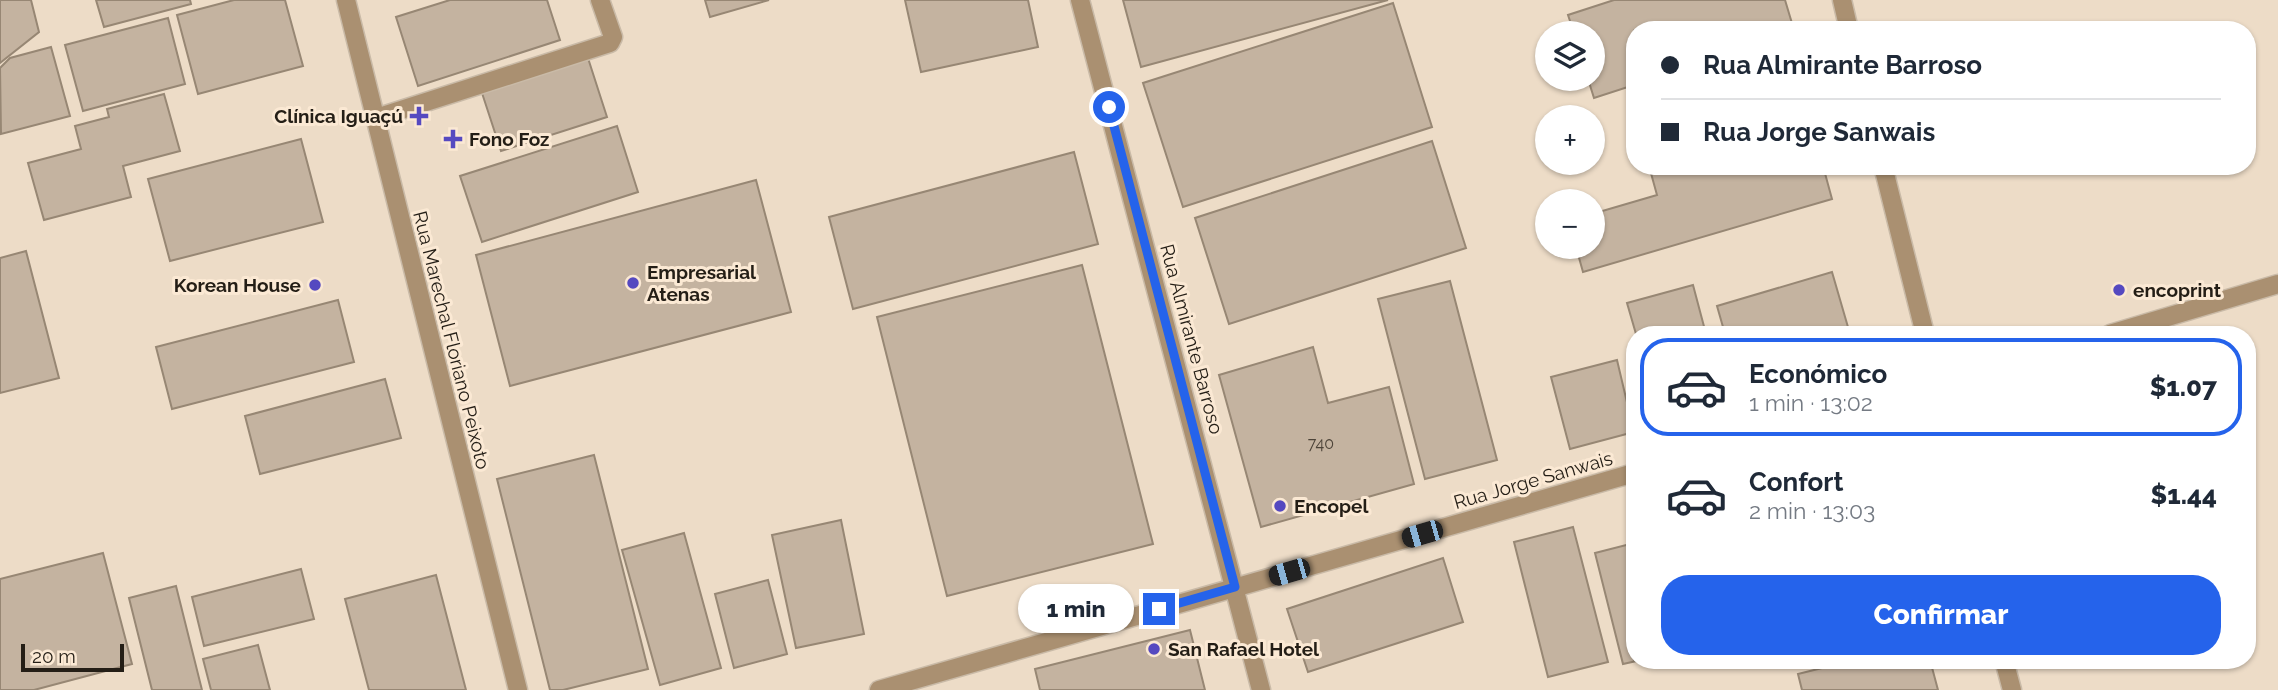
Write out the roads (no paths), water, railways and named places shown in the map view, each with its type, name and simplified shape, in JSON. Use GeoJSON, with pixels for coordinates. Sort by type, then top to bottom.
{"type":"FeatureCollection","features":[{"type":"Feature","properties":{"kind":"street","name":"Rua Marechal Floriano Peixoto"},"geometry":{"type":"LineString","coordinates":[[346,0],[518,690]]}},
{"type":"Feature","properties":{"kind":"street"},"geometry":{"type":"LineString","coordinates":[[376,118],[610,43],[612,37],[600,0]]}},
{"type":"Feature","properties":{"kind":"street","name":"Rua Almirante Barroso"},"geometry":{"type":"LineString","coordinates":[[1080,0],[1261,690]]}},
{"type":"Feature","properties":{"kind":"street"},"geometry":{"type":"LineString","coordinates":[[1842,0],[1847,21]]}},
{"type":"Feature","properties":{"kind":"street"},"geometry":{"type":"LineString","coordinates":[[1885,175],[1923,326]]}},
{"type":"Feature","properties":{"kind":"street"},"geometry":{"type":"LineString","coordinates":[[2137,326],[2278,284]]}},
{"type":"Feature","properties":{"kind":"street","name":"Rua Jorge Sanwais"},"geometry":{"type":"LineString","coordinates":[[879,690],[1626,475]]}},
{"type":"Feature","properties":{"kind":"street"},"geometry":{"type":"LineString","coordinates":[[2006,669],[2012,690]]}},
{"type":"Feature","properties":{"kind":"place","name":"Clínica Iguaçú"},"geometry":{"type":"Point","coordinates":[419,116]}},
{"type":"Feature","properties":{"kind":"place","name":"Fono Foz"},"geometry":{"type":"Point","coordinates":[453,139]}},
{"type":"Feature","properties":{"kind":"place","name":"Empresarial Atenas"},"geometry":{"type":"Point","coordinates":[633,283]}},
{"type":"Feature","properties":{"kind":"place","name":"Korean House"},"geometry":{"type":"Point","coordinates":[315,285]}},
{"type":"Feature","properties":{"kind":"place","name":"encoprint"},"geometry":{"type":"Point","coordinates":[2119,290]}},
{"type":"Feature","properties":{"kind":"place","name":"Encopel"},"geometry":{"type":"Point","coordinates":[1280,506]}},
{"type":"Feature","properties":{"kind":"place","name":"San Rafael Hotel"},"geometry":{"type":"Point","coordinates":[1154,649]}}]}
